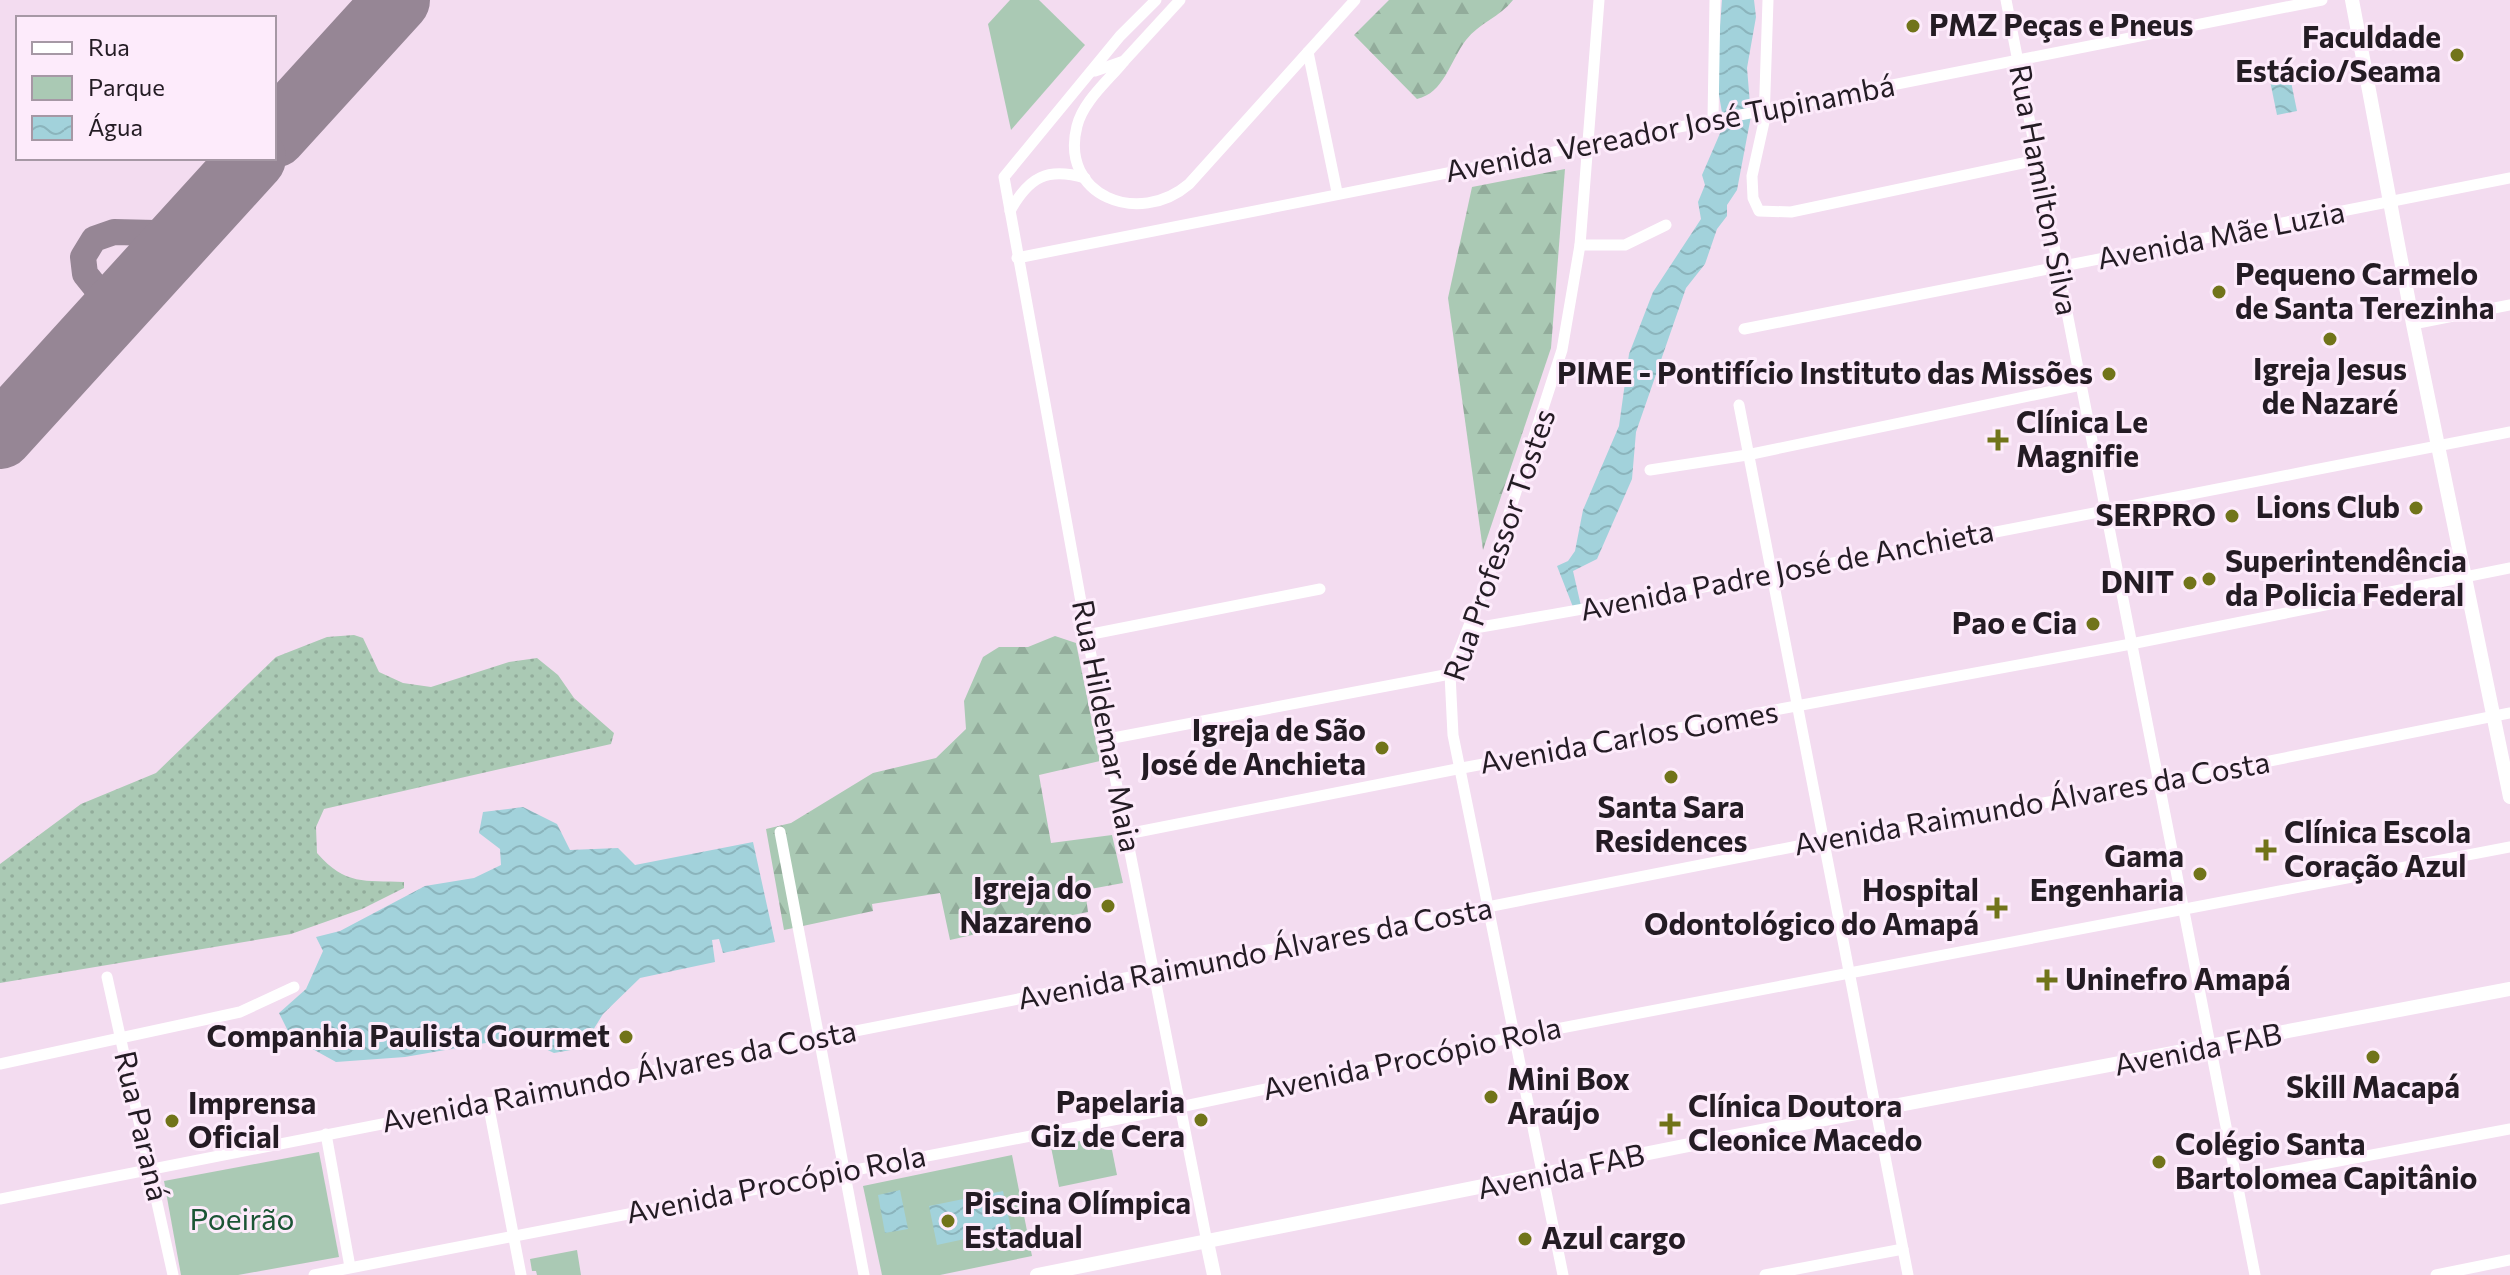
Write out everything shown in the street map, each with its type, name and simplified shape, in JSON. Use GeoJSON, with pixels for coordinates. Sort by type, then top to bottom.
{"type":"FeatureCollection","features":[{"type":"Feature","properties":{"kind":"main road"},"geometry":{"type":"LineString","coordinates":[[2352,0],[2437,446],[2510,797]]}},
{"type":"Feature","properties":{"kind":"main road","name":"Avenida FAB"},"geometry":{"type":"LineString","coordinates":[[1037,1275],[1876,1109],[2212,1048],[2510,989]]}},
{"type":"Feature","properties":{"kind":"main road","name":"Rua Hildemar Maia"},"geometry":{"type":"LineString","coordinates":[[1207,1242],[1214,1275]]}},
{"type":"Feature","properties":{"kind":"street"},"geometry":{"type":"LineString","coordinates":[[1095,71],[1120,36],[1156,0]]}},
{"type":"Feature","properties":{"kind":"street"},"geometry":{"type":"LineString","coordinates":[[1085,178],[1075,152],[1077,126],[1082,114],[1124,61],[1180,0]]}},
{"type":"Feature","properties":{"kind":"street"},"geometry":{"type":"LineString","coordinates":[[1009,212],[1018,196],[1043,175],[1057,171],[1085,178],[1112,200],[1129,205],[1143,206],[1174,196],[1355,0]]}},
{"type":"Feature","properties":{"kind":"street","name":"Rua Professor Tostes"},"geometry":{"type":"LineString","coordinates":[[1563,1275],[1453,735],[1450,674],[1469,629],[1552,390],[1580,245],[1599,0]]}},
{"type":"Feature","properties":{"kind":"street"},"geometry":{"type":"LineString","coordinates":[[1715,0],[1716,119]]}},
{"type":"Feature","properties":{"kind":"street"},"geometry":{"type":"LineString","coordinates":[[1768,0],[1752,176],[1756,207],[1774,214],[2037,160]]}},
{"type":"Feature","properties":{"kind":"street","name":"Rua Hamilton Silva"},"geometry":{"type":"LineString","coordinates":[[2006,0],[2255,1275]]}},
{"type":"Feature","properties":{"kind":"street","name":"Avenida Vereador José Tupinambá"},"geometry":{"type":"LineString","coordinates":[[1017,258],[1337,192],[1590,147],[1760,110],[2322,0]]}},
{"type":"Feature","properties":{"kind":"street"},"geometry":{"type":"LineString","coordinates":[[1308,52],[1337,192]]}},
{"type":"Feature","properties":{"kind":"street"},"geometry":{"type":"LineString","coordinates":[[1095,71],[1124,61]]}},
{"type":"Feature","properties":{"kind":"street","name":"Rua Hildemar Maia"},"geometry":{"type":"LineString","coordinates":[[1095,71],[1004,177],[1087,635],[1207,1242]]}},
{"type":"Feature","properties":{"kind":"street","name":"Avenida Mãe Luzia"},"geometry":{"type":"LineString","coordinates":[[1744,329],[2510,178]]}},
{"type":"Feature","properties":{"kind":"street"},"geometry":{"type":"LineString","coordinates":[[1580,245],[1625,245],[1666,225]]}},
{"type":"Feature","properties":{"kind":"street"},"geometry":{"type":"LineString","coordinates":[[2413,324],[2510,305]]}},
{"type":"Feature","properties":{"kind":"street"},"geometry":{"type":"LineString","coordinates":[[1650,470],[1747,455],[2081,385]]}},
{"type":"Feature","properties":{"kind":"street"},"geometry":{"type":"LineString","coordinates":[[1739,405],[1908,1275]]}},
{"type":"Feature","properties":{"kind":"street","name":"Avenida Padre José de Anchieta"},"geometry":{"type":"LineString","coordinates":[[1469,629],[1773,577],[2104,509],[2510,432]]}},
{"type":"Feature","properties":{"kind":"street","name":"Avenida Carlos Gomes"},"geometry":{"type":"LineString","coordinates":[[1127,834],[1462,768],[2131,644],[2510,568]]}},
{"type":"Feature","properties":{"kind":"street"},"geometry":{"type":"LineString","coordinates":[[1087,635],[1320,589]]}},
{"type":"Feature","properties":{"kind":"street"},"geometry":{"type":"LineString","coordinates":[[1108,739],[1450,674]]}},
{"type":"Feature","properties":{"kind":"street","name":"Avenida Raimundo Álvares da Costa"},"geometry":{"type":"LineString","coordinates":[[0,1199],[1154,975],[1823,841],[2159,783],[2510,713]]}},
{"type":"Feature","properties":{"kind":"street"},"geometry":{"type":"LineString","coordinates":[[780,832],[864,1275]]}},
{"type":"Feature","properties":{"kind":"street","name":"Avenida Procópio Rola"},"geometry":{"type":"LineString","coordinates":[[314,1275],[1180,1107],[1514,1037],[2510,847]]}},
{"type":"Feature","properties":{"kind":"street","name":"Rua Paraná"},"geometry":{"type":"LineString","coordinates":[[107,977],[173,1275]]}},
{"type":"Feature","properties":{"kind":"street"},"geometry":{"type":"LineString","coordinates":[[0,1064],[240,1012],[294,987]]}},
{"type":"Feature","properties":{"kind":"street"},"geometry":{"type":"LineString","coordinates":[[488,1103],[521,1275]]}},
{"type":"Feature","properties":{"kind":"street"},"geometry":{"type":"LineString","coordinates":[[2238,1180],[2510,1129]]}},
{"type":"Feature","properties":{"kind":"street"},"geometry":{"type":"LineString","coordinates":[[326,1134],[350,1267]]}},
{"type":"Feature","properties":{"kind":"street"},"geometry":{"type":"LineString","coordinates":[[1765,1275],[1903,1249]]}},
{"type":"Feature","properties":{"kind":"street"},"geometry":{"type":"LineString","coordinates":[[2436,1275],[2510,1260]]}},
{"type":"Feature","properties":{"kind":"green space"},"geometry":{"type":"Polygon","coordinates":[[[1010,0],[1039,0],[1085,45],[1011,130],[988,24],[1010,0]]]}},
{"type":"Feature","properties":{"kind":"green space"},"geometry":{"type":"Polygon","coordinates":[[[1389,0],[1513,0],[1471,34],[1440,83],[1426,96],[1417,99],[1354,35],[1389,0]]]}},
{"type":"Feature","properties":{"kind":"green space"},"geometry":{"type":"Polygon","coordinates":[[[1565,169],[1551,348],[1483,550],[1448,298],[1472,187],[1565,169]]]}},
{"type":"Feature","properties":{"kind":"green space"},"geometry":{"type":"Polygon","coordinates":[[[354,635],[363,638],[379,672],[403,683],[431,687],[509,662],[537,658],[558,675],[574,698],[614,733],[611,744],[324,809],[316,827],[317,853],[327,864],[356,879],[404,882],[404,888],[362,909],[291,934],[0,983],[0,864],[81,804],[156,773],[276,657],[327,637],[354,635]]]}},
{"type":"Feature","properties":{"kind":"green space"},"geometry":{"type":"Polygon","coordinates":[[[1055,636],[1076,643],[1100,761],[1039,775],[1051,843],[1112,835],[1123,883],[1085,890],[1088,912],[1027,924],[1023,913],[992,918],[994,930],[950,940],[940,893],[872,904],[873,911],[784,930],[766,829],[791,823],[873,773],[936,758],[966,729],[964,701],[983,657],[999,647],[1028,647],[1055,636]]]}},
{"type":"Feature","properties":{"kind":"green space"},"geometry":{"type":"Polygon","coordinates":[[[1109,1135],[1117,1175],[1059,1187],[1051,1147],[1109,1135]]]}},
{"type":"Feature","properties":{"kind":"green space","name":"Poeirão"},"geometry":{"type":"Polygon","coordinates":[[[319,1152],[339,1257],[238,1275],[181,1275],[164,1181],[319,1152]]]}},
{"type":"Feature","properties":{"kind":"green space","name":"Piscina Olímpica Estadual"},"geometry":{"type":"Polygon","coordinates":[[[1012,1155],[1032,1256],[940,1275],[882,1275],[863,1186],[1012,1155]]]}},
{"type":"Feature","properties":{"kind":"green space"},"geometry":{"type":"Polygon","coordinates":[[[577,1250],[581,1275],[537,1275],[536,1271],[532,1271],[530,1259],[577,1250]]]}},
{"type":"Feature","properties":{"kind":"water"},"geometry":{"type":"Polygon","coordinates":[[[1722,0],[1754,0],[1756,17],[1747,68],[1751,116],[1737,190],[1727,205],[1727,216],[1717,229],[1705,264],[1686,288],[1636,432],[1632,479],[1597,559],[1573,571],[1581,606],[1573,607],[1557,566],[1568,561],[1575,551],[1583,510],[1619,426],[1629,354],[1653,292],[1701,219],[1698,202],[1705,185],[1702,175],[1724,124],[1716,78],[1722,0]]]}},
{"type":"Feature","properties":{"kind":"water"},"geometry":{"type":"Polygon","coordinates":[[[2289,72],[2297,111],[2277,115],[2269,76],[2289,72]]]}},
{"type":"Feature","properties":{"kind":"water"},"geometry":{"type":"Polygon","coordinates":[[[523,807],[557,824],[570,850],[618,848],[635,865],[753,842],[775,942],[723,953],[719,939],[712,940],[715,962],[640,978],[603,1014],[582,1048],[554,1053],[520,1037],[405,1057],[336,1062],[291,1037],[279,1013],[306,989],[323,951],[316,937],[340,931],[425,886],[474,878],[501,865],[500,849],[479,833],[483,812],[523,807]]]}},
{"type":"Feature","properties":{"kind":"water"},"geometry":{"type":"Polygon","coordinates":[[[900,1190],[908,1229],[885,1233],[878,1195],[900,1190]]]}},
{"type":"Feature","properties":{"kind":"water"},"geometry":{"type":"Polygon","coordinates":[[[1003,1191],[1011,1229],[937,1245],[929,1206],[1003,1191]]]}},
{"type":"Feature","properties":{"kind":"taxiway"},"geometry":{"type":"LineString","coordinates":[[114,310],[85,274],[83,257],[94,239],[114,232],[156,233],[202,214]]}},
{"type":"Feature","properties":{"kind":"runway"},"geometry":{"type":"LineString","coordinates":[[276,133],[397,0]]}},
{"type":"Feature","properties":{"kind":"runway"},"geometry":{"type":"LineString","coordinates":[[0,436],[251,160]]}},
{"type":"Feature","properties":{"kind":"place","name":"PMZ Peças e Pneus"},"geometry":{"type":"Point","coordinates":[1913,26]}},
{"type":"Feature","properties":{"kind":"place","name":"Faculdade Estácio/Seama"},"geometry":{"type":"Point","coordinates":[2457,55]}},
{"type":"Feature","properties":{"kind":"place","name":"Pequeno Carmelo de Santa Terezinha"},"geometry":{"type":"Point","coordinates":[2219,292]}},
{"type":"Feature","properties":{"kind":"place","name":"Igreja Jesus de Nazaré"},"geometry":{"type":"Point","coordinates":[2330,339]}},
{"type":"Feature","properties":{"kind":"place","name":"PIME - Pontifício Instituto das Missões"},"geometry":{"type":"Point","coordinates":[2109,374]}},
{"type":"Feature","properties":{"kind":"place","name":"Clínica Le Magnifie"},"geometry":{"type":"Point","coordinates":[1998,440]}},
{"type":"Feature","properties":{"kind":"place","name":"Lions Club"},"geometry":{"type":"Point","coordinates":[2416,508]}},
{"type":"Feature","properties":{"kind":"place","name":"SERPRO"},"geometry":{"type":"Point","coordinates":[2232,516]}},
{"type":"Feature","properties":{"kind":"place","name":"Superintendência da Policia Federal"},"geometry":{"type":"Point","coordinates":[2209,579]}},
{"type":"Feature","properties":{"kind":"place","name":"DNIT"},"geometry":{"type":"Point","coordinates":[2190,583]}},
{"type":"Feature","properties":{"kind":"place","name":"Pao e Cia"},"geometry":{"type":"Point","coordinates":[2093,624]}},
{"type":"Feature","properties":{"kind":"place","name":"Igreja de São José de Anchieta"},"geometry":{"type":"Point","coordinates":[1382,748]}},
{"type":"Feature","properties":{"kind":"place","name":"Santa Sara Residences"},"geometry":{"type":"Point","coordinates":[1671,777]}},
{"type":"Feature","properties":{"kind":"place","name":"Clínica Escola Coração Azul"},"geometry":{"type":"Point","coordinates":[2266,850]}},
{"type":"Feature","properties":{"kind":"place","name":"Gama Engenharia"},"geometry":{"type":"Point","coordinates":[2200,874]}},
{"type":"Feature","properties":{"kind":"place","name":"Igreja do Nazareno"},"geometry":{"type":"Point","coordinates":[1108,906]}},
{"type":"Feature","properties":{"kind":"place","name":"Hospital Odontológico do Amapá"},"geometry":{"type":"Point","coordinates":[1997,908]}},
{"type":"Feature","properties":{"kind":"place","name":"Uninefro Amapá"},"geometry":{"type":"Point","coordinates":[2047,980]}},
{"type":"Feature","properties":{"kind":"place","name":"Companhia Paulista Gourmet"},"geometry":{"type":"Point","coordinates":[626,1037]}},
{"type":"Feature","properties":{"kind":"place","name":"Skill Macapá"},"geometry":{"type":"Point","coordinates":[2373,1057]}},
{"type":"Feature","properties":{"kind":"place","name":"Mini Box Araújo"},"geometry":{"type":"Point","coordinates":[1491,1097]}},
{"type":"Feature","properties":{"kind":"place","name":"Papelaria Giz de Cera"},"geometry":{"type":"Point","coordinates":[1201,1120]}},
{"type":"Feature","properties":{"kind":"place","name":"Imprensa Oficial"},"geometry":{"type":"Point","coordinates":[172,1121]}},
{"type":"Feature","properties":{"kind":"place","name":"Clínica Doutora Cleonice Macedo"},"geometry":{"type":"Point","coordinates":[1670,1124]}},
{"type":"Feature","properties":{"kind":"place","name":"Colégio Santa Bartolomea Capitânio"},"geometry":{"type":"Point","coordinates":[2159,1162]}},
{"type":"Feature","properties":{"kind":"place","name":"Piscina Olímpica Estadual"},"geometry":{"type":"Point","coordinates":[948,1221]}},
{"type":"Feature","properties":{"kind":"place","name":"Azul cargo"},"geometry":{"type":"Point","coordinates":[1525,1239]}}]}
